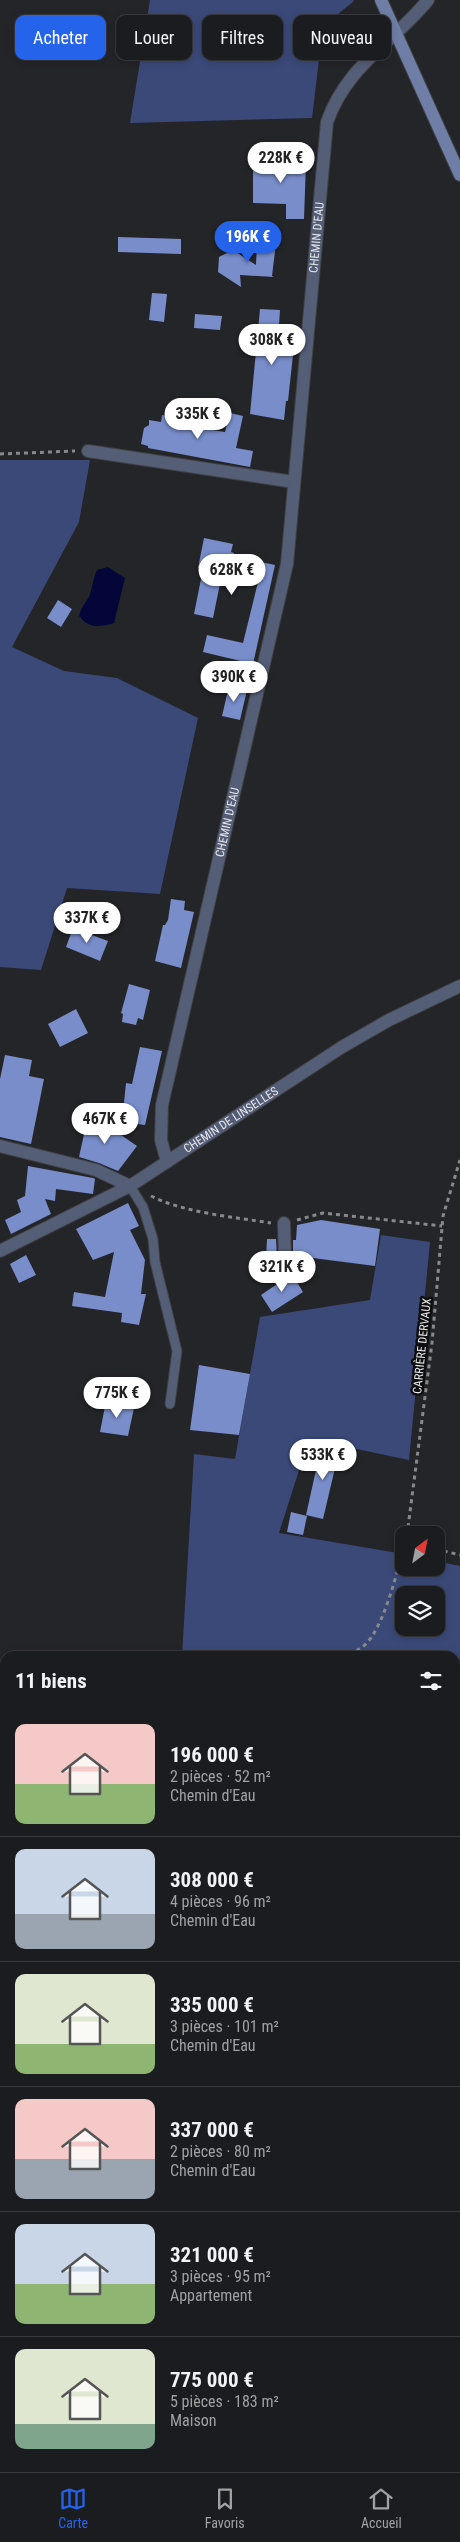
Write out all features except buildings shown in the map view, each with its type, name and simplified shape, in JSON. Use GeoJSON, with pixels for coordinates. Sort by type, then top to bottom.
{"type":"FeatureCollection","features":[{"type":"Feature","properties":{"kind":"main road"},"geometry":{"type":"LineString","coordinates":[[381,0],[460,175]]}},
{"type":"Feature","properties":{"kind":"street","name":"CHEMIN D'EAU"},"geometry":{"type":"LineString","coordinates":[[168,1162],[161,1140],[162,1105],[282,593],[291,530],[327,122],[338,96],[356,70],[396,34],[428,0]]}},
{"type":"Feature","properties":{"kind":"street"},"geometry":{"type":"LineString","coordinates":[[88,451],[294,482]]}},
{"type":"Feature","properties":{"kind":"street","name":"CHEMIN DE LINSELLES"},"geometry":{"type":"LineString","coordinates":[[0,1251],[130,1186],[353,1040],[410,1009],[460,986]]}},
{"type":"Feature","properties":{"kind":"street"},"geometry":{"type":"LineString","coordinates":[[0,1146],[96,1170],[130,1186]]}},
{"type":"Feature","properties":{"kind":"street"},"geometry":{"type":"LineString","coordinates":[[284,1223],[286,1258]]}},
{"type":"Feature","properties":{"kind":"lane"},"geometry":{"type":"LineString","coordinates":[[130,1186],[143,1207],[154,1239],[155,1262],[177,1351],[170,1404]]}},
{"type":"Feature","properties":{"kind":"path"},"geometry":{"type":"LineString","coordinates":[[0,454],[88,451]]}},
{"type":"Feature","properties":{"kind":"path","name":"CARRIÈRE DERVAUX"},"geometry":{"type":"LineString","coordinates":[[408,1526],[432,1343],[442,1226],[460,1160]]}},
{"type":"Feature","properties":{"kind":"path"},"geometry":{"type":"LineString","coordinates":[[130,1186],[162,1201],[236,1217],[284,1223],[323,1213],[442,1226]]}},
{"type":"Feature","properties":{"kind":"path"},"geometry":{"type":"LineString","coordinates":[[445,1551],[460,1555]]}},
{"type":"Feature","properties":{"kind":"path"},"geometry":{"type":"LineString","coordinates":[[352,1651],[360,1649],[373,1634],[387,1608],[396,1576]]}},
{"type":"Feature","properties":{"kind":"shaded area"},"geometry":{"type":"Polygon","coordinates":[[[150,0],[354,1],[337,15],[293,15],[293,60],[319,60],[312,118],[130,123],[140,60],[192,60],[192,15],[148,15],[150,0]]]}},
{"type":"Feature","properties":{"kind":"shaded area"},"geometry":{"type":"Polygon","coordinates":[[[0,460],[90,460],[79,522],[12,647],[64,671],[117,678],[198,718],[160,894],[67,888],[41,970],[0,967],[0,460]]]}},
{"type":"Feature","properties":{"kind":"shaded area"},"geometry":{"type":"Polygon","coordinates":[[[108,567],[125,578],[114,623],[99,626],[91,625],[79,616],[89,596],[97,570],[108,567]]]}},
{"type":"Feature","properties":{"kind":"shaded area"},"geometry":{"type":"Polygon","coordinates":[[[381,1235],[430,1242],[409,1460],[309,1439],[279,1533],[395,1552],[395,1576],[445,1576],[445,1563],[460,1566],[460,1651],[182,1651],[194,1454],[235,1459],[260,1317],[370,1300],[381,1235]]]}}]}
